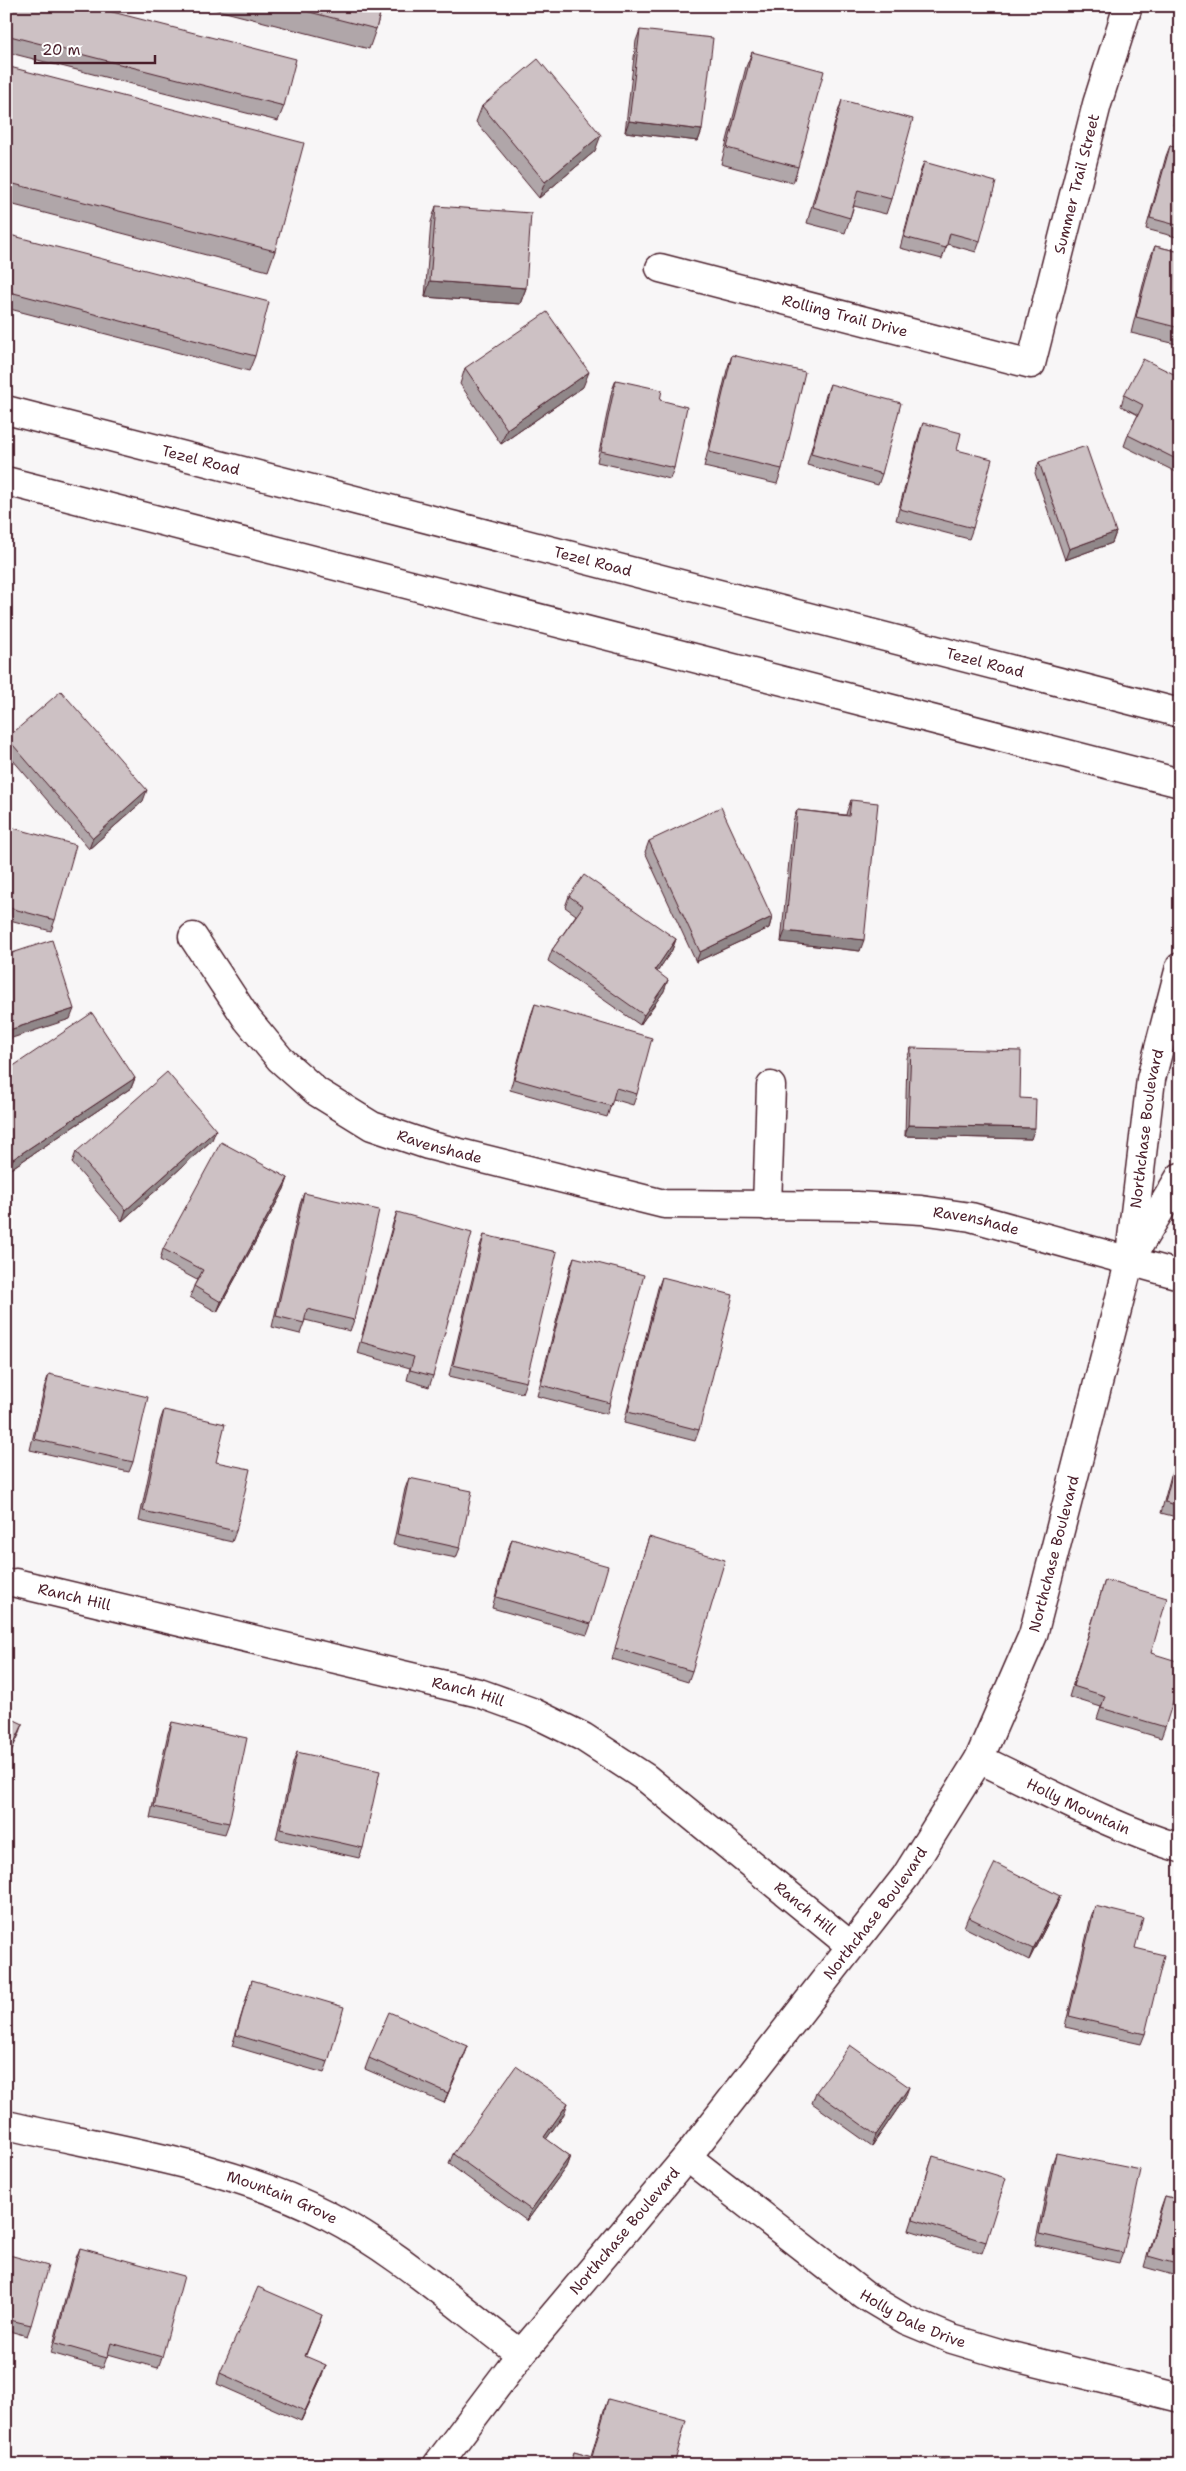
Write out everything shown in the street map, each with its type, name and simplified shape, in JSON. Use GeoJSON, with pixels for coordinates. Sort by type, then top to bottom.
{"type":"FeatureCollection","features":[{"type":"Feature","properties":{"kind":"street","name":"Summer Trail Street"},"geometry":{"type":"LineString","coordinates":[[1031,364],[1097,104],[1128,6]]}},
{"type":"Feature","properties":{"kind":"street","name":"Rolling Trail Drive"},"geometry":{"type":"LineString","coordinates":[[660,268],[1031,364]]}},
{"type":"Feature","properties":{"kind":"street","name":"Tezel Road"},"geometry":{"type":"LineString","coordinates":[[6,410],[1180,713]]}},
{"type":"Feature","properties":{"kind":"street"},"geometry":{"type":"LineString","coordinates":[[6,481],[1180,783]]}},
{"type":"Feature","properties":{"kind":"street","name":"Ravenshade"},"geometry":{"type":"LineString","coordinates":[[194,937],[247,1019],[280,1059],[317,1092],[372,1126],[428,1145],[664,1204],[857,1206],[921,1210],[971,1217],[1180,1276]]}},
{"type":"Feature","properties":{"kind":"street","name":"Northchase Boulevard"},"geometry":{"type":"LineString","coordinates":[[437,2465],[521,2354],[687,2157],[906,1876],[979,1758],[1033,1634],[1129,1262],[1151,1079],[1180,966]]}},
{"type":"Feature","properties":{"kind":"street"},"geometry":{"type":"LineString","coordinates":[[767,1206],[771,1086]]}},
{"type":"Feature","properties":{"kind":"street","name":"Northchase Boulevard"},"geometry":{"type":"LineString","coordinates":[[1129,1262],[1180,1177]]}},
{"type":"Feature","properties":{"kind":"street","name":"Ranch Hill"},"geometry":{"type":"LineString","coordinates":[[16,1584],[480,1693],[532,1712],[583,1737],[646,1778],[851,1946]]}},
{"type":"Feature","properties":{"kind":"street","name":"Holly Mountain"},"geometry":{"type":"LineString","coordinates":[[979,1758],[1093,1813],[1160,1842],[1180,1848]]}},
{"type":"Feature","properties":{"kind":"street","name":"Mountain Grove"},"geometry":{"type":"LineString","coordinates":[[6,2125],[218,2172],[273,2191],[327,2215],[377,2245],[521,2354]]}},
{"type":"Feature","properties":{"kind":"street","name":"Holly Dale Drive"},"geometry":{"type":"LineString","coordinates":[[687,2157],[864,2295],[906,2320],[952,2339],[999,2353],[1180,2398]]}},
{"type":"Feature","properties":{"kind":"building"},"geometry":{"type":"Polygon","coordinates":[[[6,6],[89,6],[296,59],[284,106],[6,35],[6,6]]]}},
{"type":"Feature","properties":{"kind":"building"},"geometry":{"type":"Polygon","coordinates":[[[286,6],[382,6],[376,29],[286,6]]]}},
{"type":"Feature","properties":{"kind":"building"},"geometry":{"type":"Polygon","coordinates":[[[640,30],[713,38],[702,130],[629,121],[640,30]]]}},
{"type":"Feature","properties":{"kind":"building"},"geometry":{"type":"Polygon","coordinates":[[[752,52],[824,71],[798,167],[727,148],[752,52]]]}},
{"type":"Feature","properties":{"kind":"building"},"geometry":{"type":"Polygon","coordinates":[[[538,59],[601,135],[545,182],[482,106],[538,59]]]}},
{"type":"Feature","properties":{"kind":"building"},"geometry":{"type":"Polygon","coordinates":[[[6,66],[304,143],[275,251],[6,182],[6,66]]]}},
{"type":"Feature","properties":{"kind":"building"},"geometry":{"type":"Polygon","coordinates":[[[842,100],[913,119],[891,199],[858,190],[850,218],[813,207],[842,100]]]}},
{"type":"Feature","properties":{"kind":"building"},"geometry":{"type":"Polygon","coordinates":[[[1180,104],[1180,115],[1177,114],[1180,104]]]}},
{"type":"Feature","properties":{"kind":"building"},"geometry":{"type":"Polygon","coordinates":[[[1170,146],[1180,148],[1180,226],[1150,218],[1170,146]]]}},
{"type":"Feature","properties":{"kind":"building"},"geometry":{"type":"Polygon","coordinates":[[[924,162],[996,182],[980,241],[950,233],[946,248],[904,237],[924,162]]]}},
{"type":"Feature","properties":{"kind":"building"},"geometry":{"type":"Polygon","coordinates":[[[436,206],[531,213],[526,288],[430,281],[436,206]]]}},
{"type":"Feature","properties":{"kind":"building"},"geometry":{"type":"Polygon","coordinates":[[[6,234],[269,302],[255,356],[6,291],[6,234]]]}},
{"type":"Feature","properties":{"kind":"building"},"geometry":{"type":"Polygon","coordinates":[[[1155,246],[1180,252],[1180,328],[1136,317],[1155,246]]]}},
{"type":"Feature","properties":{"kind":"building"},"geometry":{"type":"Polygon","coordinates":[[[547,312],[589,372],[507,429],[465,368],[547,312]]]}},
{"type":"Feature","properties":{"kind":"building"},"geometry":{"type":"Polygon","coordinates":[[[732,355],[805,372],[782,469],[709,452],[732,355]]]}},
{"type":"Feature","properties":{"kind":"building"},"geometry":{"type":"Polygon","coordinates":[[[1143,359],[1180,377],[1180,461],[1128,435],[1143,405],[1124,395],[1143,359]]]}},
{"type":"Feature","properties":{"kind":"building"},"geometry":{"type":"Polygon","coordinates":[[[616,380],[662,390],[660,400],[687,407],[674,468],[601,451],[616,380]]]}},
{"type":"Feature","properties":{"kind":"building"},"geometry":{"type":"Polygon","coordinates":[[[830,384],[901,403],[882,474],[811,454],[830,384]]]}},
{"type":"Feature","properties":{"kind":"building"},"geometry":{"type":"Polygon","coordinates":[[[923,423],[961,433],[957,450],[992,459],[973,528],[900,509],[923,423]]]}},
{"type":"Feature","properties":{"kind":"building"},"geometry":{"type":"Polygon","coordinates":[[[1086,446],[1116,532],[1069,549],[1039,462],[1086,446]]]}},
{"type":"Feature","properties":{"kind":"building"},"geometry":{"type":"Polygon","coordinates":[[[61,691],[147,790],[93,838],[7,738],[61,691]]]}},
{"type":"Feature","properties":{"kind":"building"},"geometry":{"type":"Polygon","coordinates":[[[851,800],[878,803],[864,940],[785,931],[797,810],[849,816],[851,800]]]}},
{"type":"Feature","properties":{"kind":"building"},"geometry":{"type":"Polygon","coordinates":[[[721,807],[772,917],[700,952],[649,841],[721,807]]]}},
{"type":"Feature","properties":{"kind":"building"},"geometry":{"type":"Polygon","coordinates":[[[6,826],[76,845],[55,920],[6,907],[6,826]]]}},
{"type":"Feature","properties":{"kind":"building"},"geometry":{"type":"Polygon","coordinates":[[[584,875],[676,939],[655,970],[668,980],[644,1015],[552,950],[583,906],[569,896],[584,875]]]}},
{"type":"Feature","properties":{"kind":"building"},"geometry":{"type":"Polygon","coordinates":[[[52,940],[74,1009],[6,1031],[6,955],[52,940]]]}},
{"type":"Feature","properties":{"kind":"building"},"geometry":{"type":"Polygon","coordinates":[[[535,1004],[652,1038],[637,1094],[616,1088],[611,1106],[514,1079],[535,1004]]]}},
{"type":"Feature","properties":{"kind":"building"},"geometry":{"type":"Polygon","coordinates":[[[92,1013],[135,1078],[13,1159],[6,1149],[6,1071],[92,1013]]]}},
{"type":"Feature","properties":{"kind":"building"},"geometry":{"type":"Polygon","coordinates":[[[911,1048],[1021,1051],[1020,1098],[1036,1099],[1035,1128],[908,1125],[911,1048]]]}},
{"type":"Feature","properties":{"kind":"building"},"geometry":{"type":"Polygon","coordinates":[[[167,1072],[216,1130],[126,1210],[76,1152],[167,1072]]]}},
{"type":"Feature","properties":{"kind":"building"},"geometry":{"type":"Polygon","coordinates":[[[221,1142],[288,1178],[221,1302],[194,1286],[203,1270],[163,1249],[221,1142]]]}},
{"type":"Feature","properties":{"kind":"building"},"geometry":{"type":"Polygon","coordinates":[[[304,1193],[379,1210],[354,1320],[307,1309],[304,1323],[276,1316],[304,1193]]]}},
{"type":"Feature","properties":{"kind":"building"},"geometry":{"type":"Polygon","coordinates":[[[397,1212],[472,1233],[433,1376],[410,1370],[414,1357],[361,1342],[397,1212]]]}},
{"type":"Feature","properties":{"kind":"building"},"geometry":{"type":"Polygon","coordinates":[[[484,1235],[557,1252],[526,1382],[453,1365],[484,1235]]]}},
{"type":"Feature","properties":{"kind":"building"},"geometry":{"type":"Polygon","coordinates":[[[574,1257],[644,1275],[610,1403],[541,1385],[574,1257]]]}},
{"type":"Feature","properties":{"kind":"building"},"geometry":{"type":"Polygon","coordinates":[[[662,1277],[733,1295],[699,1430],[628,1412],[662,1277]]]}},
{"type":"Feature","properties":{"kind":"building"},"geometry":{"type":"Polygon","coordinates":[[[49,1374],[148,1397],[133,1462],[34,1439],[49,1374]]]}},
{"type":"Feature","properties":{"kind":"building"},"geometry":{"type":"Polygon","coordinates":[[[164,1410],[225,1424],[216,1462],[250,1469],[236,1531],[143,1511],[164,1410]]]}},
{"type":"Feature","properties":{"kind":"building"},"geometry":{"type":"Polygon","coordinates":[[[1180,1445],[1180,1506],[1165,1502],[1180,1445]]]}},
{"type":"Feature","properties":{"kind":"building"},"geometry":{"type":"Polygon","coordinates":[[[409,1478],[472,1491],[460,1548],[397,1534],[409,1478]]]}},
{"type":"Feature","properties":{"kind":"building"},"geometry":{"type":"Polygon","coordinates":[[[649,1537],[725,1560],[692,1671],[615,1648],[649,1537]]]}},
{"type":"Feature","properties":{"kind":"building"},"geometry":{"type":"Polygon","coordinates":[[[512,1539],[608,1566],[591,1624],[496,1597],[512,1539]]]}},
{"type":"Feature","properties":{"kind":"building"},"geometry":{"type":"Polygon","coordinates":[[[1105,1580],[1167,1598],[1151,1653],[1180,1662],[1180,1679],[1165,1727],[1101,1708],[1105,1696],[1073,1686],[1105,1580]]]}},
{"type":"Feature","properties":{"kind":"building"},"geometry":{"type":"Polygon","coordinates":[[[6,1716],[23,1724],[6,1760],[6,1716]]]}},
{"type":"Feature","properties":{"kind":"building"},"geometry":{"type":"Polygon","coordinates":[[[172,1722],[247,1738],[229,1823],[154,1807],[172,1722]]]}},
{"type":"Feature","properties":{"kind":"building"},"geometry":{"type":"Polygon","coordinates":[[[297,1752],[380,1771],[363,1848],[280,1829],[297,1752]]]}},
{"type":"Feature","properties":{"kind":"building"},"geometry":{"type":"Polygon","coordinates":[[[995,1863],[1060,1896],[1033,1949],[968,1917],[995,1863]]]}},
{"type":"Feature","properties":{"kind":"building"},"geometry":{"type":"Polygon","coordinates":[[[1095,1906],[1143,1918],[1135,1948],[1164,1955],[1145,2034],[1069,2016],[1095,1906]]]}},
{"type":"Feature","properties":{"kind":"building"},"geometry":{"type":"Polygon","coordinates":[[[252,1980],[344,2007],[328,2062],[236,2035],[252,1980]]]}},
{"type":"Feature","properties":{"kind":"building"},"geometry":{"type":"Polygon","coordinates":[[[389,2012],[468,2046],[448,2093],[369,2058],[389,2012]]]}},
{"type":"Feature","properties":{"kind":"building"},"geometry":{"type":"Polygon","coordinates":[[[850,2045],[909,2087],[876,2135],[816,2092],[850,2045]]]}},
{"type":"Feature","properties":{"kind":"building"},"geometry":{"type":"Polygon","coordinates":[[[516,2066],[568,2103],[544,2137],[570,2156],[531,2210],[453,2154],[516,2066]]]}},
{"type":"Feature","properties":{"kind":"building"},"geometry":{"type":"Polygon","coordinates":[[[1056,2153],[1141,2170],[1123,2253],[1039,2234],[1056,2153]]]}},
{"type":"Feature","properties":{"kind":"building"},"geometry":{"type":"Polygon","coordinates":[[[933,2156],[1006,2178],[986,2242],[913,2219],[933,2156]]]}},
{"type":"Feature","properties":{"kind":"building"},"geometry":{"type":"Polygon","coordinates":[[[1165,2196],[1180,2200],[1180,2265],[1148,2256],[1165,2196]]]}},
{"type":"Feature","properties":{"kind":"building"},"geometry":{"type":"Polygon","coordinates":[[[80,2248],[184,2276],[162,2357],[111,2343],[107,2358],[55,2343],[80,2248]]]}},
{"type":"Feature","properties":{"kind":"building"},"geometry":{"type":"Polygon","coordinates":[[[6,2254],[48,2266],[31,2325],[6,2319],[6,2254]]]}},
{"type":"Feature","properties":{"kind":"building"},"geometry":{"type":"Polygon","coordinates":[[[258,2287],[322,2315],[305,2356],[326,2365],[305,2411],[220,2373],[258,2287]]]}},
{"type":"Feature","properties":{"kind":"building"},"geometry":{"type":"Polygon","coordinates":[[[608,2399],[686,2420],[674,2465],[571,2465],[574,2452],[592,2457],[608,2399]]]}},
{"type":"Feature","properties":{"kind":"building"},"geometry":{"type":"Polygon","coordinates":[[[941,2459],[971,2465],[940,2465],[941,2459]]]}}]}
